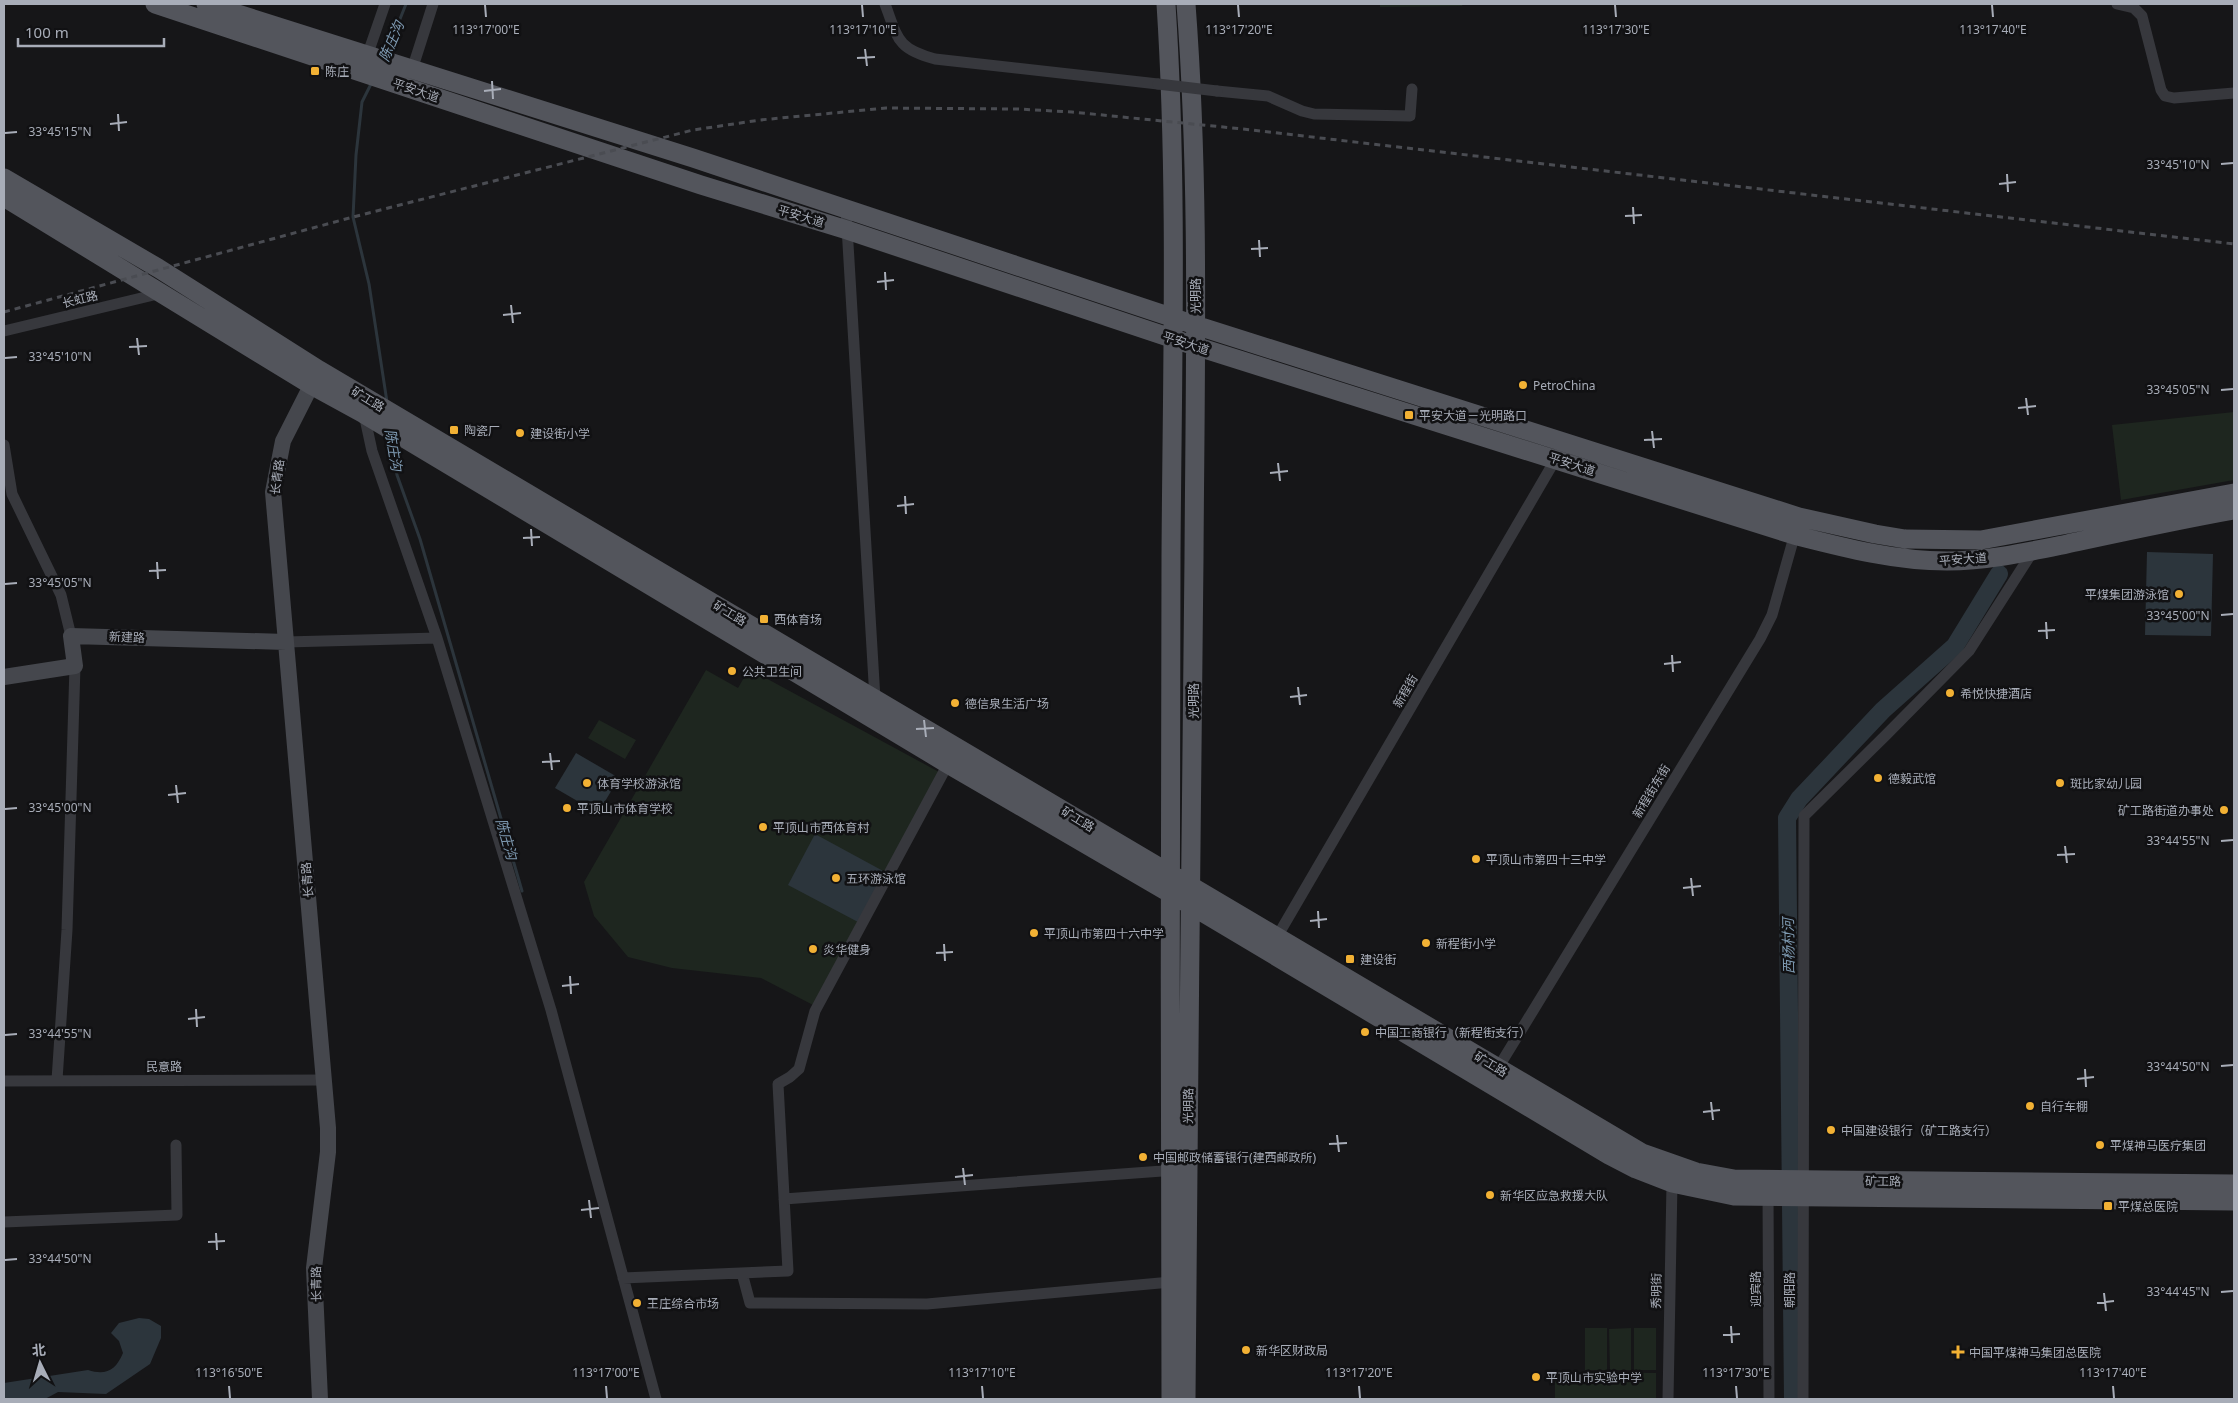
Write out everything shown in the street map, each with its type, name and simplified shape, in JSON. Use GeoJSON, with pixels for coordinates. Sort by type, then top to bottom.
{"type":"FeatureCollection","features":[{"type":"Feature","properties":{"kind":"main road","name":"平安大道"},"geometry":{"type":"LineString","coordinates":[[155,4],[369,65]]}},
{"type":"Feature","properties":{"kind":"main road","name":"平安大道"},"geometry":{"type":"LineString","coordinates":[[206,4],[692,182],[848,230],[1195,346],[1556,459],[1797,526],[1905,538],[1981,540],[2234,493]]}},
{"type":"Feature","properties":{"kind":"main road","name":"光明路"},"geometry":{"type":"LineString","coordinates":[[1166,4],[1175,208],[1171,894],[1186,1399]]}},
{"type":"Feature","properties":{"kind":"main road","name":"光明路"},"geometry":{"type":"LineString","coordinates":[[1171,1399],[1171,1282],[1179,1170],[1192,906],[1196,207],[1191,67],[1186,4]]}},
{"type":"Feature","properties":{"kind":"main road","name":"平安大道"},"geometry":{"type":"LineString","coordinates":[[405,77],[693,158],[1195,325],[1565,443],[1873,554],[1924,560],[1970,560],[2032,551],[2234,510]]}},
{"type":"Feature","properties":{"kind":"main road","name":"矿工路"},"geometry":{"type":"LineString","coordinates":[[4,178],[158,268],[315,378]]}},
{"type":"Feature","properties":{"kind":"main road","name":"矿工路"},"geometry":{"type":"LineString","coordinates":[[4,197],[162,293],[367,407],[948,764],[1171,894],[1192,906],[1273,944],[1498,1068],[1620,1141],[1660,1160],[1696,1172],[1734,1178],[1774,1188],[2234,1201]]}},
{"type":"Feature","properties":{"kind":"main road","name":"矿工路"},"geometry":{"type":"LineString","coordinates":[[406,431],[876,699],[1191,884],[1273,944],[1609,1155],[1636,1169],[1672,1183],[1734,1196],[1774,1188]]}},
{"type":"Feature","properties":{"kind":"main road","name":"矿工路"},"geometry":{"type":"LineString","coordinates":[[1802,1189],[2234,1184]]}},
{"type":"Feature","properties":{"kind":"street"},"geometry":{"type":"LineString","coordinates":[[369,65],[385,4]]}},
{"type":"Feature","properties":{"kind":"street"},"geometry":{"type":"LineString","coordinates":[[405,77],[433,4]]}},
{"type":"Feature","properties":{"kind":"street"},"geometry":{"type":"LineString","coordinates":[[885,4],[902,44],[914,54],[935,59],[1268,96],[1302,111],[1314,114],[1410,116],[1412,89]]}},
{"type":"Feature","properties":{"kind":"street"},"geometry":{"type":"LineString","coordinates":[[2117,4],[2134,8],[2142,16],[2161,90],[2165,96],[2174,98],[2234,93]]}},
{"type":"Feature","properties":{"kind":"street"},"geometry":{"type":"LineString","coordinates":[[846,210],[876,699]]}},
{"type":"Feature","properties":{"kind":"street","name":"长虹路"},"geometry":{"type":"LineString","coordinates":[[4,331],[162,293]]}},
{"type":"Feature","properties":{"kind":"street","name":"长青路"},"geometry":{"type":"LineString","coordinates":[[315,378],[283,442],[273,492],[325,1080],[328,1152],[314,1268],[320,1399]]}},
{"type":"Feature","properties":{"kind":"street"},"geometry":{"type":"LineString","coordinates":[[367,407],[372,450],[437,638],[551,1010],[656,1399]]}},
{"type":"Feature","properties":{"kind":"street","name":"新程街"},"geometry":{"type":"LineString","coordinates":[[1273,944],[1565,443]]}},
{"type":"Feature","properties":{"kind":"street"},"geometry":{"type":"LineString","coordinates":[[4,445],[12,494],[61,596],[71,636],[75,666],[67,930],[57,1080]]}},
{"type":"Feature","properties":{"kind":"street","name":"新程街东街"},"geometry":{"type":"LineString","coordinates":[[1498,1068],[1760,639],[1772,615],[1797,526]]}},
{"type":"Feature","properties":{"kind":"street","name":"朝阳路"},"geometry":{"type":"LineString","coordinates":[[1803,1399],[1804,816],[1969,651],[2032,551]]}},
{"type":"Feature","properties":{"kind":"street","name":"新建路"},"geometry":{"type":"LineString","coordinates":[[71,636],[286,642]]}},
{"type":"Feature","properties":{"kind":"street"},"geometry":{"type":"LineString","coordinates":[[286,642],[437,638]]}},
{"type":"Feature","properties":{"kind":"street"},"geometry":{"type":"LineString","coordinates":[[4,677],[75,666]]}},
{"type":"Feature","properties":{"kind":"street"},"geometry":{"type":"LineString","coordinates":[[623,1278],[788,1271],[778,1084],[799,1069],[815,1011],[948,764]]}},
{"type":"Feature","properties":{"kind":"street","name":"民意路"},"geometry":{"type":"LineString","coordinates":[[4,1081],[325,1080]]}},
{"type":"Feature","properties":{"kind":"street"},"geometry":{"type":"LineString","coordinates":[[4,1222],[177,1215],[176,1145]]}},
{"type":"Feature","properties":{"kind":"street"},"geometry":{"type":"LineString","coordinates":[[784,1199],[1179,1170]]}},
{"type":"Feature","properties":{"kind":"street","name":"秀明街"},"geometry":{"type":"LineString","coordinates":[[1668,1399],[1672,1183]]}},
{"type":"Feature","properties":{"kind":"street","name":"迎宾路"},"geometry":{"type":"LineString","coordinates":[[1769,1399],[1774,1188]]}},
{"type":"Feature","properties":{"kind":"street"},"geometry":{"type":"LineString","coordinates":[[742,1273],[750,1303],[927,1304],[1171,1282]]}},
{"type":"Feature","properties":{"kind":"shaded area"},"geometry":{"type":"Polygon","coordinates":[[[1380,4],[1463,4],[1462,6],[1380,7],[1380,4]]]}},
{"type":"Feature","properties":{"kind":"shaded area"},"geometry":{"type":"Polygon","coordinates":[[[2234,412],[2234,480],[2121,500],[2112,425],[2234,412]]]}},
{"type":"Feature","properties":{"kind":"shaded area","name":"平煤集团游泳馆"},"geometry":{"type":"Polygon","coordinates":[[[2147,552],[2213,554],[2211,636],[2145,635],[2147,552]]]}},
{"type":"Feature","properties":{"kind":"shaded area","name":"平顶山市西体育村"},"geometry":{"type":"Polygon","coordinates":[[[749,669],[939,772],[815,1006],[761,978],[672,968],[628,957],[594,916],[584,882],[706,670],[738,688],[749,669]]]}},
{"type":"Feature","properties":{"kind":"shaded area"},"geometry":{"type":"Polygon","coordinates":[[[599,720],[636,740],[625,759],[588,738],[599,720]]]}},
{"type":"Feature","properties":{"kind":"shaded area","name":"体育学校游泳馆"},"geometry":{"type":"Polygon","coordinates":[[[576,753],[619,778],[598,813],[555,788],[576,753]]]}},
{"type":"Feature","properties":{"kind":"shaded area","name":"五环游泳馆"},"geometry":{"type":"Polygon","coordinates":[[[815,834],[885,872],[858,922],[788,885],[815,834]]]}},
{"type":"Feature","properties":{"kind":"shaded area"},"geometry":{"type":"Polygon","coordinates":[[[139,1318],[149,1319],[161,1326],[161,1338],[150,1364],[106,1394],[58,1392],[45,1399],[4,1399],[4,1383],[88,1370],[105,1372],[110,1370],[117,1364],[123,1353],[119,1341],[111,1333],[119,1323],[139,1318]]]}},
{"type":"Feature","properties":{"kind":"shaded area"},"geometry":{"type":"Polygon","coordinates":[[[1585,1328],[1607,1328],[1607,1370],[1585,1370],[1585,1328]]]}},
{"type":"Feature","properties":{"kind":"shaded area"},"geometry":{"type":"Polygon","coordinates":[[[1631,1328],[1631,1370],[1610,1370],[1609,1329],[1631,1328]]]}},
{"type":"Feature","properties":{"kind":"shaded area"},"geometry":{"type":"Polygon","coordinates":[[[1634,1328],[1656,1328],[1656,1370],[1634,1370],[1634,1328]]]}},
{"type":"Feature","properties":{"kind":"shaded area"},"geometry":{"type":"Polygon","coordinates":[[[1555,1372],[1656,1373],[1656,1399],[1555,1399],[1555,1372]]]}},
{"type":"Feature","properties":{"kind":"waterway","name":"陈庄沟"},"geometry":{"type":"LineString","coordinates":[[386,54],[406,4]]}},
{"type":"Feature","properties":{"kind":"waterway","name":"陈庄沟"},"geometry":{"type":"LineString","coordinates":[[372,82],[362,102],[356,155],[353,217],[369,284],[387,402]]}},
{"type":"Feature","properties":{"kind":"waterway","name":"陈庄沟"},"geometry":{"type":"LineString","coordinates":[[392,438],[397,475],[420,539],[522,891]]}},
{"type":"Feature","properties":{"kind":"waterway","name":"西杨村河"},"geometry":{"type":"LineString","coordinates":[[1793,1399],[1787,818],[1799,799],[1883,710],[1955,646],[1999,574]]}},
{"type":"Feature","properties":{"kind":"railway"},"geometry":{"type":"LineString","coordinates":[[4,312],[353,217],[693,130],[760,120],[886,108],[1018,109],[1072,112],[1243,129],[2234,244]]}},
{"type":"Feature","properties":{"kind":"place","name":"陈庄"},"geometry":{"type":"Point","coordinates":[315,71]}},
{"type":"Feature","properties":{"kind":"place","name":"PetroChina"},"geometry":{"type":"Point","coordinates":[1523,385]}},
{"type":"Feature","properties":{"kind":"place","name":"平安大道－光明路口"},"geometry":{"type":"Point","coordinates":[1409,415]}},
{"type":"Feature","properties":{"kind":"place","name":"陶瓷厂"},"geometry":{"type":"Point","coordinates":[454,430]}},
{"type":"Feature","properties":{"kind":"place","name":"建设街小学"},"geometry":{"type":"Point","coordinates":[520,433]}},
{"type":"Feature","properties":{"kind":"place","name":"平煤集团游泳馆"},"geometry":{"type":"Point","coordinates":[2179,594]}},
{"type":"Feature","properties":{"kind":"place","name":"西体育场"},"geometry":{"type":"Point","coordinates":[764,619]}},
{"type":"Feature","properties":{"kind":"place","name":"公共卫生间"},"geometry":{"type":"Point","coordinates":[732,671]}},
{"type":"Feature","properties":{"kind":"place","name":"希悦快捷酒店"},"geometry":{"type":"Point","coordinates":[1950,693]}},
{"type":"Feature","properties":{"kind":"place","name":"德信泉生活广场"},"geometry":{"type":"Point","coordinates":[955,703]}},
{"type":"Feature","properties":{"kind":"place","name":"德毅武馆"},"geometry":{"type":"Point","coordinates":[1878,778]}},
{"type":"Feature","properties":{"kind":"place","name":"体育学校游泳馆"},"geometry":{"type":"Point","coordinates":[587,783]}},
{"type":"Feature","properties":{"kind":"place","name":"斑比家幼儿园"},"geometry":{"type":"Point","coordinates":[2060,783]}},
{"type":"Feature","properties":{"kind":"place","name":"平顶山市体育学校"},"geometry":{"type":"Point","coordinates":[567,808]}},
{"type":"Feature","properties":{"kind":"place","name":"矿工路街道办事处"},"geometry":{"type":"Point","coordinates":[2224,810]}},
{"type":"Feature","properties":{"kind":"place","name":"平顶山市西体育村"},"geometry":{"type":"Point","coordinates":[763,827]}},
{"type":"Feature","properties":{"kind":"place","name":"平顶山市第四十三中学"},"geometry":{"type":"Point","coordinates":[1476,859]}},
{"type":"Feature","properties":{"kind":"place","name":"五环游泳馆"},"geometry":{"type":"Point","coordinates":[836,878]}},
{"type":"Feature","properties":{"kind":"place","name":"平顶山市第四十六中学"},"geometry":{"type":"Point","coordinates":[1034,933]}},
{"type":"Feature","properties":{"kind":"place","name":"新程街小学"},"geometry":{"type":"Point","coordinates":[1426,943]}},
{"type":"Feature","properties":{"kind":"place","name":"炎华健身"},"geometry":{"type":"Point","coordinates":[813,949]}},
{"type":"Feature","properties":{"kind":"place","name":"建设街"},"geometry":{"type":"Point","coordinates":[1350,959]}},
{"type":"Feature","properties":{"kind":"place","name":"中国工商银行（新程街支行）"},"geometry":{"type":"Point","coordinates":[1365,1032]}},
{"type":"Feature","properties":{"kind":"place","name":"自行车棚"},"geometry":{"type":"Point","coordinates":[2030,1106]}},
{"type":"Feature","properties":{"kind":"place","name":"中国建设银行（矿工路支行）"},"geometry":{"type":"Point","coordinates":[1831,1130]}},
{"type":"Feature","properties":{"kind":"place","name":"平煤神马医疗集团"},"geometry":{"type":"Point","coordinates":[2100,1145]}},
{"type":"Feature","properties":{"kind":"place","name":"中国邮政储蓄银行(建西邮政所)"},"geometry":{"type":"Point","coordinates":[1143,1157]}},
{"type":"Feature","properties":{"kind":"place","name":"新华区应急救援大队"},"geometry":{"type":"Point","coordinates":[1490,1195]}},
{"type":"Feature","properties":{"kind":"place","name":"平煤总医院"},"geometry":{"type":"Point","coordinates":[2108,1206]}},
{"type":"Feature","properties":{"kind":"place","name":"王庄综合市场"},"geometry":{"type":"Point","coordinates":[637,1303]}},
{"type":"Feature","properties":{"kind":"place","name":"新华区财政局"},"geometry":{"type":"Point","coordinates":[1246,1350]}},
{"type":"Feature","properties":{"kind":"place","name":"中国平煤神马集团总医院"},"geometry":{"type":"Point","coordinates":[1958,1352]}},
{"type":"Feature","properties":{"kind":"place","name":"平顶山市实验中学"},"geometry":{"type":"Point","coordinates":[1536,1377]}}]}
